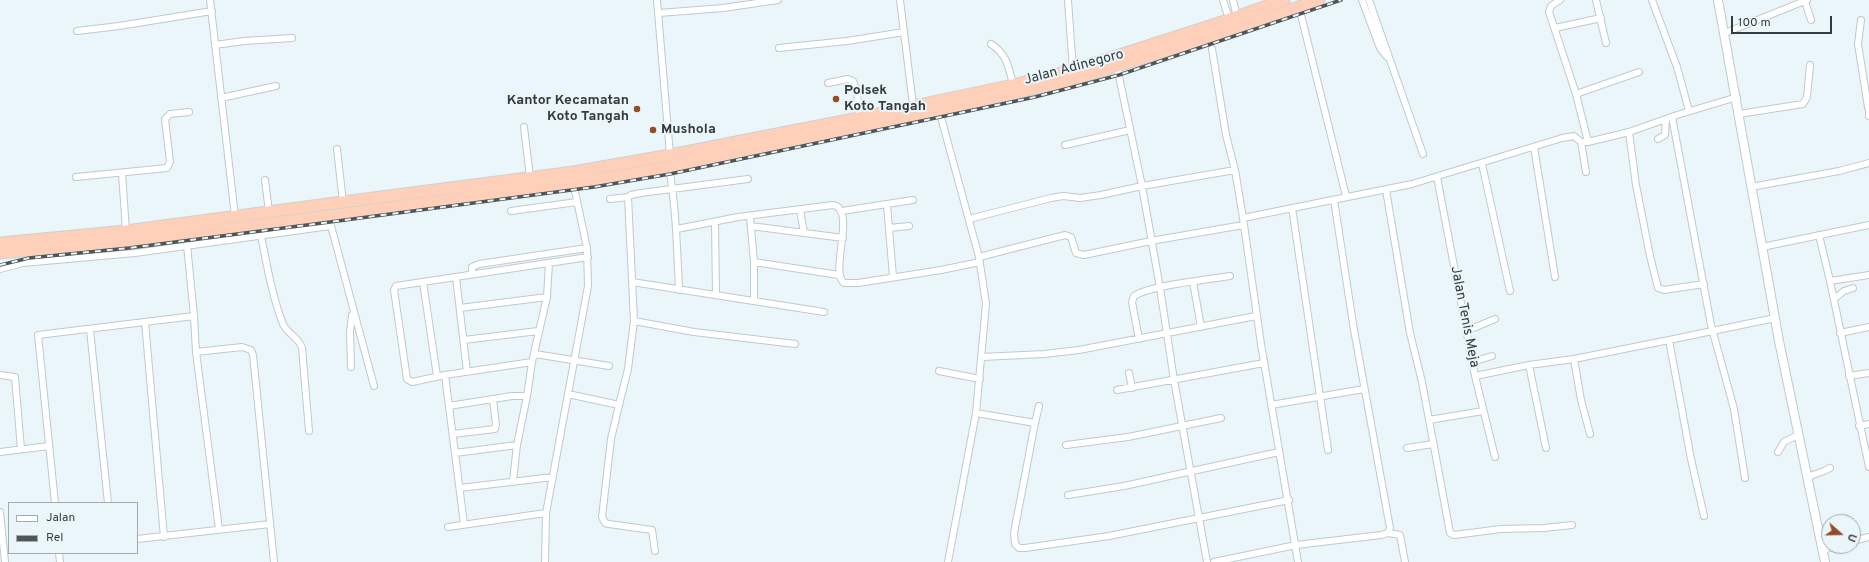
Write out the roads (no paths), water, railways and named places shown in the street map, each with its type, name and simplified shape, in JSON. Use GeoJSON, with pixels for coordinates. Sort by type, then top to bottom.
{"type":"FeatureCollection","features":[{"type":"Feature","properties":{"kind":"highway"},"geometry":{"type":"LineString","coordinates":[[1218,29],[1233,18],[1284,0]]}},
{"type":"Feature","properties":{"kind":"highway"},"geometry":{"type":"LineString","coordinates":[[0,253],[330,221],[423,203],[669,167],[1065,82],[1117,67],[1218,29],[1319,0]]}},
{"type":"Feature","properties":{"kind":"highway","name":"Jalan Adinegoro"},"geometry":{"type":"LineString","coordinates":[[0,243],[126,231],[574,172],[859,118],[913,105],[1012,85],[1198,36]]}},
{"type":"Feature","properties":{"kind":"highway"},"geometry":{"type":"LineString","coordinates":[[435,190],[437,202]]}},
{"type":"Feature","properties":{"kind":"highway"},"geometry":{"type":"LineString","coordinates":[[421,192],[423,203]]}},
{"type":"Feature","properties":{"kind":"street"},"geometry":{"type":"LineString","coordinates":[[210,0],[236,216]]}},
{"type":"Feature","properties":{"kind":"street"},"geometry":{"type":"LineString","coordinates":[[657,0],[670,155]]}},
{"type":"Feature","properties":{"kind":"street"},"geometry":{"type":"LineString","coordinates":[[658,13],[723,8],[778,0]]}},
{"type":"Feature","properties":{"kind":"street"},"geometry":{"type":"LineString","coordinates":[[900,0],[913,105]]}},
{"type":"Feature","properties":{"kind":"street"},"geometry":{"type":"LineString","coordinates":[[1068,0],[1073,70]]}},
{"type":"Feature","properties":{"kind":"street"},"geometry":{"type":"LineString","coordinates":[[1223,0],[1233,18]]}},
{"type":"Feature","properties":{"kind":"street"},"geometry":{"type":"LineString","coordinates":[[1233,0],[1233,18]]}},
{"type":"Feature","properties":{"kind":"street"},"geometry":{"type":"LineString","coordinates":[[1362,0],[1369,10]]}},
{"type":"Feature","properties":{"kind":"street"},"geometry":{"type":"LineString","coordinates":[[1369,0],[1369,10],[1380,48],[1389,59],[1423,154]]}},
{"type":"Feature","properties":{"kind":"street"},"geometry":{"type":"LineString","coordinates":[[1560,0],[1551,6],[1549,12],[1576,94],[1585,142],[1586,172]]}},
{"type":"Feature","properties":{"kind":"street"},"geometry":{"type":"LineString","coordinates":[[1596,0],[1606,43]]}},
{"type":"Feature","properties":{"kind":"street"},"geometry":{"type":"LineString","coordinates":[[1652,0],[1677,67],[1688,111]]}},
{"type":"Feature","properties":{"kind":"street"},"geometry":{"type":"LineString","coordinates":[[1718,0],[1774,318],[1821,545]]}},
{"type":"Feature","properties":{"kind":"street"},"geometry":{"type":"LineString","coordinates":[[1725,33],[1806,1],[1811,20]]}},
{"type":"Feature","properties":{"kind":"street"},"geometry":{"type":"LineString","coordinates":[[1298,7],[1346,196]]}},
{"type":"Feature","properties":{"kind":"street"},"geometry":{"type":"LineString","coordinates":[[77,30],[119,26],[212,11]]}},
{"type":"Feature","properties":{"kind":"street"},"geometry":{"type":"LineString","coordinates":[[1555,28],[1601,18]]}},
{"type":"Feature","properties":{"kind":"street"},"geometry":{"type":"LineString","coordinates":[[1861,20],[1858,44],[1869,116]]}},
{"type":"Feature","properties":{"kind":"street"},"geometry":{"type":"LineString","coordinates":[[779,48],[847,41],[904,32]]}},
{"type":"Feature","properties":{"kind":"street"},"geometry":{"type":"LineString","coordinates":[[216,45],[244,41],[292,38]]}},
{"type":"Feature","properties":{"kind":"street"},"geometry":{"type":"LineString","coordinates":[[991,44],[998,49],[1005,58],[1012,85]]}},
{"type":"Feature","properties":{"kind":"street"},"geometry":{"type":"LineString","coordinates":[[1212,49],[1226,135],[1235,170],[1256,316],[1279,452],[1289,500],[1298,562]]}},
{"type":"Feature","properties":{"kind":"street"},"geometry":{"type":"LineString","coordinates":[[1739,114],[1802,104],[1807,97],[1810,65]]}},
{"type":"Feature","properties":{"kind":"street"},"geometry":{"type":"LineString","coordinates":[[1117,67],[1142,186],[1168,334],[1174,380],[1207,562]]}},
{"type":"Feature","properties":{"kind":"street"},"geometry":{"type":"LineString","coordinates":[[1576,94],[1639,72]]}},
{"type":"Feature","properties":{"kind":"street"},"geometry":{"type":"LineString","coordinates":[[828,83],[848,79],[853,81],[856,90],[859,118]]}},
{"type":"Feature","properties":{"kind":"street"},"geometry":{"type":"LineString","coordinates":[[221,98],[276,86]]}},
{"type":"Feature","properties":{"kind":"street"},"geometry":{"type":"LineString","coordinates":[[1243,218],[1334,200],[1346,196],[1386,190],[1437,177],[1574,136],[1585,142],[1629,132],[1736,96]]}},
{"type":"Feature","properties":{"kind":"street"},"geometry":{"type":"LineString","coordinates":[[939,110],[979,259],[986,304],[976,413],[948,562]]}},
{"type":"Feature","properties":{"kind":"street"},"geometry":{"type":"LineString","coordinates":[[76,177],[122,173],[169,166],[170,162],[165,118],[170,114],[189,112]]}},
{"type":"Feature","properties":{"kind":"street"},"geometry":{"type":"LineString","coordinates":[[1658,138],[1665,135],[1669,118]]}},
{"type":"Feature","properties":{"kind":"street"},"geometry":{"type":"LineString","coordinates":[[1669,118],[1713,331],[1734,409],[1745,478]]}},
{"type":"Feature","properties":{"kind":"street"},"geometry":{"type":"LineString","coordinates":[[524,127],[530,177]]}},
{"type":"Feature","properties":{"kind":"street"},"geometry":{"type":"LineString","coordinates":[[1065,145],[1130,130]]}},
{"type":"Feature","properties":{"kind":"street"},"geometry":{"type":"LineString","coordinates":[[1629,132],[1639,199],[1658,288],[1664,290],[1704,284]]}},
{"type":"Feature","properties":{"kind":"street"},"geometry":{"type":"LineString","coordinates":[[1534,147],[1555,277]]}},
{"type":"Feature","properties":{"kind":"street"},"geometry":{"type":"LineString","coordinates":[[337,149],[343,202]]}},
{"type":"Feature","properties":{"kind":"street"},"geometry":{"type":"LineString","coordinates":[[1751,187],[1839,171],[1869,163]]}},
{"type":"Feature","properties":{"kind":"street"},"geometry":{"type":"LineString","coordinates":[[1482,164],[1510,291]]}},
{"type":"Feature","properties":{"kind":"street"},"geometry":{"type":"LineString","coordinates":[[669,167],[677,229],[679,290]]}},
{"type":"Feature","properties":{"kind":"street"},"geometry":{"type":"LineString","coordinates":[[969,219],[1051,198],[1063,196],[1080,198],[1235,170]]}},
{"type":"Feature","properties":{"kind":"street"},"geometry":{"type":"LineString","coordinates":[[122,173],[126,231]]}},
{"type":"Feature","properties":{"kind":"street","name":"Jalan Tenis Meja"},"geometry":{"type":"LineString","coordinates":[[1437,177],[1472,362],[1495,457]]}},
{"type":"Feature","properties":{"kind":"street"},"geometry":{"type":"LineString","coordinates":[[610,199],[748,179]]}},
{"type":"Feature","properties":{"kind":"street"},"geometry":{"type":"LineString","coordinates":[[265,180],[269,212]]}},
{"type":"Feature","properties":{"kind":"street"},"geometry":{"type":"LineString","coordinates":[[545,562],[546,513],[587,295],[587,248],[572,182]]}},
{"type":"Feature","properties":{"kind":"street"},"geometry":{"type":"LineString","coordinates":[[1386,190],[1410,333],[1422,382],[1449,530],[1452,535],[1501,529],[1544,528],[1572,525]]}},
{"type":"Feature","properties":{"kind":"street"},"geometry":{"type":"LineString","coordinates":[[628,197],[634,321],[628,369],[611,439],[602,517],[605,523],[652,530],[655,551]]}},
{"type":"Feature","properties":{"kind":"street"},"geometry":{"type":"LineString","coordinates":[[842,211],[913,200]]}},
{"type":"Feature","properties":{"kind":"street"},"geometry":{"type":"LineString","coordinates":[[1334,200],[1364,390],[1390,525],[1388,533]]}},
{"type":"Feature","properties":{"kind":"street"},"geometry":{"type":"LineString","coordinates":[[511,211],[577,202]]}},
{"type":"Feature","properties":{"kind":"street"},"geometry":{"type":"LineString","coordinates":[[887,204],[893,277]]}},
{"type":"Feature","properties":{"kind":"street"},"geometry":{"type":"LineString","coordinates":[[677,229],[750,216],[833,205],[840,207],[842,211],[843,238],[839,275],[842,282],[847,283],[941,270],[1065,235],[1072,239],[1076,253],[1081,255],[1243,225]]}},
{"type":"Feature","properties":{"kind":"street"},"geometry":{"type":"LineString","coordinates":[[1292,208],[1328,450]]}},
{"type":"Feature","properties":{"kind":"street"},"geometry":{"type":"LineString","coordinates":[[800,210],[804,234]]}},
{"type":"Feature","properties":{"kind":"street"},"geometry":{"type":"LineString","coordinates":[[750,216],[754,262],[754,301]]}},
{"type":"Feature","properties":{"kind":"street"},"geometry":{"type":"LineString","coordinates":[[0,269],[23,263],[135,253],[261,236],[330,221],[352,309],[374,386]]}},
{"type":"Feature","properties":{"kind":"street"},"geometry":{"type":"LineString","coordinates":[[715,222],[716,295]]}},
{"type":"Feature","properties":{"kind":"street"},"geometry":{"type":"LineString","coordinates":[[1762,247],[1869,225]]}},
{"type":"Feature","properties":{"kind":"street"},"geometry":{"type":"LineString","coordinates":[[751,226],[843,238]]}},
{"type":"Feature","properties":{"kind":"street"},"geometry":{"type":"LineString","coordinates":[[889,228],[909,226]]}},
{"type":"Feature","properties":{"kind":"street"},"geometry":{"type":"LineString","coordinates":[[1819,235],[1869,467]]}},
{"type":"Feature","properties":{"kind":"street"},"geometry":{"type":"LineString","coordinates":[[261,236],[282,322],[289,332],[300,341],[302,348],[309,431]]}},
{"type":"Feature","properties":{"kind":"street"},"geometry":{"type":"LineString","coordinates":[[187,245],[196,352],[219,530]]}},
{"type":"Feature","properties":{"kind":"street"},"geometry":{"type":"LineString","coordinates":[[472,274],[472,267],[479,264],[587,248]]}},
{"type":"Feature","properties":{"kind":"street"},"geometry":{"type":"LineString","coordinates":[[532,362],[409,381],[403,350],[395,288],[398,285],[588,257]]}},
{"type":"Feature","properties":{"kind":"street"},"geometry":{"type":"LineString","coordinates":[[754,262],[839,275]]}},
{"type":"Feature","properties":{"kind":"street"},"geometry":{"type":"LineString","coordinates":[[513,481],[517,445],[532,362],[547,297],[549,263]]}},
{"type":"Feature","properties":{"kind":"street"},"geometry":{"type":"LineString","coordinates":[[1139,339],[1132,298],[1141,292],[1230,276]]}},
{"type":"Feature","properties":{"kind":"street"},"geometry":{"type":"LineString","coordinates":[[1830,281],[1869,276]]}},
{"type":"Feature","properties":{"kind":"street"},"geometry":{"type":"LineString","coordinates":[[456,277],[467,372]]}},
{"type":"Feature","properties":{"kind":"street"},"geometry":{"type":"LineString","coordinates":[[423,282],[437,376]]}},
{"type":"Feature","properties":{"kind":"street"},"geometry":{"type":"LineString","coordinates":[[632,282],[824,312]]}},
{"type":"Feature","properties":{"kind":"street"},"geometry":{"type":"LineString","coordinates":[[1193,282],[1200,327]]}},
{"type":"Feature","properties":{"kind":"street"},"geometry":{"type":"LineString","coordinates":[[1834,299],[1844,290],[1853,288]]}},
{"type":"Feature","properties":{"kind":"street"},"geometry":{"type":"LineString","coordinates":[[460,308],[547,297]]}},
{"type":"Feature","properties":{"kind":"street"},"geometry":{"type":"LineString","coordinates":[[351,367],[350,332],[352,309]]}},
{"type":"Feature","properties":{"kind":"street"},"geometry":{"type":"LineString","coordinates":[[55,502],[38,335],[90,330],[194,316]]}},
{"type":"Feature","properties":{"kind":"street"},"geometry":{"type":"LineString","coordinates":[[982,357],[1054,353],[1168,334],[1256,316]]}},
{"type":"Feature","properties":{"kind":"street"},"geometry":{"type":"LineString","coordinates":[[1475,376],[1529,365],[1574,359],[1774,318]]}},
{"type":"Feature","properties":{"kind":"street"},"geometry":{"type":"LineString","coordinates":[[1466,331],[1495,319]]}},
{"type":"Feature","properties":{"kind":"street"},"geometry":{"type":"LineString","coordinates":[[634,321],[694,332],[795,344]]}},
{"type":"Feature","properties":{"kind":"street"},"geometry":{"type":"LineString","coordinates":[[144,322],[164,537]]}},
{"type":"Feature","properties":{"kind":"street"},"geometry":{"type":"LineString","coordinates":[[1840,333],[1869,326]]}},
{"type":"Feature","properties":{"kind":"street"},"geometry":{"type":"LineString","coordinates":[[90,330],[108,502]]}},
{"type":"Feature","properties":{"kind":"street"},"geometry":{"type":"LineString","coordinates":[[464,340],[538,331]]}},
{"type":"Feature","properties":{"kind":"street"},"geometry":{"type":"LineString","coordinates":[[1669,340],[1691,459],[1704,516]]}},
{"type":"Feature","properties":{"kind":"street"},"geometry":{"type":"LineString","coordinates":[[196,352],[242,347],[251,350],[254,355],[274,562]]}},
{"type":"Feature","properties":{"kind":"street"},"geometry":{"type":"LineString","coordinates":[[535,354],[609,366]]}},
{"type":"Feature","properties":{"kind":"street"},"geometry":{"type":"LineString","coordinates":[[1472,362],[1492,356]]}},
{"type":"Feature","properties":{"kind":"street"},"geometry":{"type":"LineString","coordinates":[[1574,359],[1581,400],[1590,434]]}},
{"type":"Feature","properties":{"kind":"street"},"geometry":{"type":"LineString","coordinates":[[1117,390],[1264,363]]}},
{"type":"Feature","properties":{"kind":"street"},"geometry":{"type":"LineString","coordinates":[[1529,365],[1546,448]]}},
{"type":"Feature","properties":{"kind":"street"},"geometry":{"type":"LineString","coordinates":[[939,371],[980,379]]}},
{"type":"Feature","properties":{"kind":"street"},"geometry":{"type":"LineString","coordinates":[[1849,376],[1869,372]]}},
{"type":"Feature","properties":{"kind":"street"},"geometry":{"type":"LineString","coordinates":[[1129,373],[1132,388]]}},
{"type":"Feature","properties":{"kind":"street"},"geometry":{"type":"LineString","coordinates":[[445,375],[464,524]]}},
{"type":"Feature","properties":{"kind":"street"},"geometry":{"type":"LineString","coordinates":[[0,376],[15,377],[21,450]]}},
{"type":"Feature","properties":{"kind":"street"},"geometry":{"type":"LineString","coordinates":[[1271,405],[1320,395],[1364,390]]}},
{"type":"Feature","properties":{"kind":"street"},"geometry":{"type":"LineString","coordinates":[[568,394],[620,405]]}},
{"type":"Feature","properties":{"kind":"street"},"geometry":{"type":"LineString","coordinates":[[449,406],[512,396],[527,396]]}},
{"type":"Feature","properties":{"kind":"street"},"geometry":{"type":"LineString","coordinates":[[453,434],[494,429],[496,424],[493,399]]}},
{"type":"Feature","properties":{"kind":"street"},"geometry":{"type":"LineString","coordinates":[[1039,406],[1015,529],[1014,540],[1016,546],[1025,548],[1071,542],[1289,500]]}},
{"type":"Feature","properties":{"kind":"street"},"geometry":{"type":"LineString","coordinates":[[1429,420],[1483,411]]}},
{"type":"Feature","properties":{"kind":"street"},"geometry":{"type":"LineString","coordinates":[[976,413],[1035,423]]}},
{"type":"Feature","properties":{"kind":"street"},"geometry":{"type":"LineString","coordinates":[[1066,445],[1122,438],[1221,418]]}},
{"type":"Feature","properties":{"kind":"street"},"geometry":{"type":"LineString","coordinates":[[1859,426],[1869,424]]}},
{"type":"Feature","properties":{"kind":"street"},"geometry":{"type":"LineString","coordinates":[[1778,452],[1784,442],[1798,435]]}},
{"type":"Feature","properties":{"kind":"street"},"geometry":{"type":"LineString","coordinates":[[1407,448],[1433,444]]}},
{"type":"Feature","properties":{"kind":"street"},"geometry":{"type":"LineString","coordinates":[[455,453],[517,445]]}},
{"type":"Feature","properties":{"kind":"street"},"geometry":{"type":"LineString","coordinates":[[0,452],[49,446]]}},
{"type":"Feature","properties":{"kind":"street"},"geometry":{"type":"LineString","coordinates":[[1068,494],[1124,486],[1279,452]]}},
{"type":"Feature","properties":{"kind":"street"},"geometry":{"type":"LineString","coordinates":[[1806,477],[1824,472],[1830,468]]}},
{"type":"Feature","properties":{"kind":"street"},"geometry":{"type":"LineString","coordinates":[[460,488],[553,477]]}},
{"type":"Feature","properties":{"kind":"street"},"geometry":{"type":"LineString","coordinates":[[0,512],[5,562]]}},
{"type":"Feature","properties":{"kind":"street"},"geometry":{"type":"LineString","coordinates":[[448,527],[546,513]]}},
{"type":"Feature","properties":{"kind":"street"},"geometry":{"type":"LineString","coordinates":[[138,539],[270,524]]}},
{"type":"Feature","properties":{"kind":"street"},"geometry":{"type":"LineString","coordinates":[[1214,562],[1296,545],[1388,533],[1400,535],[1405,562]]}},
{"type":"Feature","properties":{"kind":"railway"},"geometry":{"type":"LineString","coordinates":[[0,265],[29,258],[129,248],[330,222],[594,187],[670,174],[1035,97],[1119,75],[1341,0]]}},
{"type":"Feature","properties":{"kind":"place","name":"Polsek Koto Tangah"},"geometry":{"type":"Point","coordinates":[836,99]}},
{"type":"Feature","properties":{"kind":"place","name":"Kantor Kecamatan Koto Tangah"},"geometry":{"type":"Point","coordinates":[637,109]}},
{"type":"Feature","properties":{"kind":"place","name":"Mushola"},"geometry":{"type":"Point","coordinates":[653,130]}}]}
